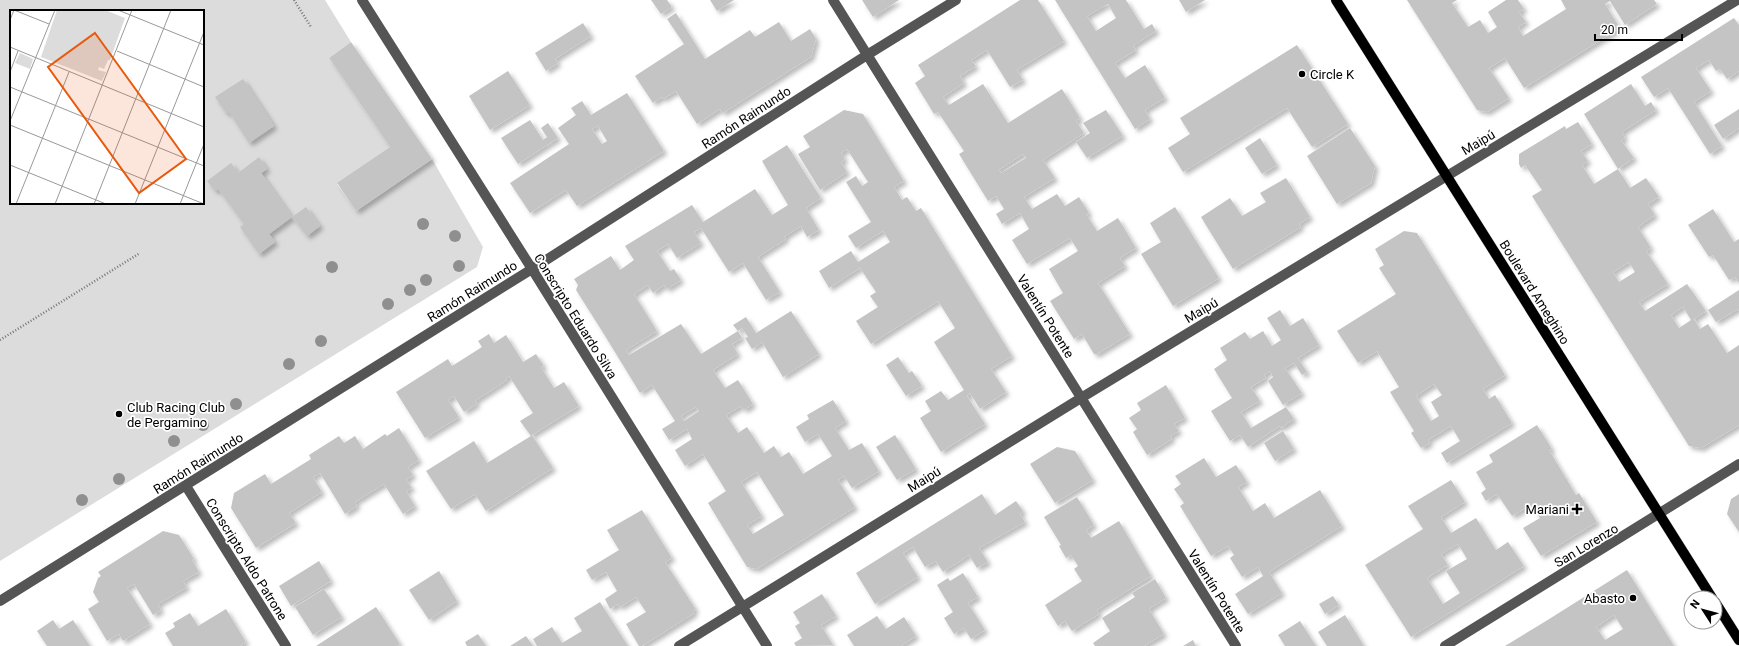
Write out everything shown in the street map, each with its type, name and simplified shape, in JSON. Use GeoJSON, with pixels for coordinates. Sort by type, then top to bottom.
{"type":"FeatureCollection","features":[{"type":"Feature","properties":{"kind":"main road","name":"Boulevard Ameghino"},"geometry":{"type":"LineString","coordinates":[[1336,0],[1707,590]]}},
{"type":"Feature","properties":{"kind":"main road"},"geometry":{"type":"LineString","coordinates":[[1723,615],[1739,640]]}},
{"type":"Feature","properties":{"kind":"street","name":"Conscripto Eduardo Silva"},"geometry":{"type":"LineString","coordinates":[[362,0],[767,646]]}},
{"type":"Feature","properties":{"kind":"street","name":"Valentín Potente"},"geometry":{"type":"LineString","coordinates":[[833,0],[1236,646]]}},
{"type":"Feature","properties":{"kind":"street","name":"Ramón Raimundo"},"geometry":{"type":"LineString","coordinates":[[0,601],[532,269],[956,0]]}},
{"type":"Feature","properties":{"kind":"street","name":"Maipú"},"geometry":{"type":"LineString","coordinates":[[679,646],[1081,398],[1737,0]]}},
{"type":"Feature","properties":{"kind":"street","name":"San Lorenzo"},"geometry":{"type":"LineString","coordinates":[[1445,646],[1660,515],[1739,464]]}},
{"type":"Feature","properties":{"kind":"street","name":"Conscripto Aldo Patrone"},"geometry":{"type":"LineString","coordinates":[[186,486],[286,646]]}},
{"type":"Feature","properties":{"kind":"path"},"geometry":{"type":"LineString","coordinates":[[294,0],[311,27]]}},
{"type":"Feature","properties":{"kind":"path"},"geometry":{"type":"LineString","coordinates":[[0,340],[140,253]]}},
{"type":"Feature","properties":{"kind":"shaded area","name":"Club Racing Club de Pergamino"},"geometry":{"type":"Polygon","coordinates":[[[0,0],[325,0],[351,42],[329,58],[390,147],[337,184],[356,211],[432,159],[483,247],[477,267],[0,561],[0,0]]]}},
{"type":"Feature","properties":{"kind":"building"},"geometry":{"type":"Polygon","coordinates":[[[651,0],[667,0],[672,7],[661,14],[651,0]]]}},
{"type":"Feature","properties":{"kind":"building"},"geometry":{"type":"Polygon","coordinates":[[[710,0],[734,0],[717,11],[710,0]]]}},
{"type":"Feature","properties":{"kind":"building"},"geometry":{"type":"Polygon","coordinates":[[[862,0],[899,0],[873,17],[862,0]]]}},
{"type":"Feature","properties":{"kind":"building"},"geometry":{"type":"Polygon","coordinates":[[[1020,0],[1038,0],[1064,41],[1017,70],[1023,80],[1010,87],[987,50],[971,60],[976,66],[960,76],[964,83],[943,97],[949,105],[983,84],[1008,123],[1062,89],[1080,118],[1076,121],[1084,133],[1043,160],[1055,178],[1024,197],[1032,209],[1057,194],[1065,206],[1079,197],[1089,213],[1086,214],[1097,231],[1118,218],[1136,248],[1120,258],[1125,266],[1098,283],[1130,334],[1097,354],[1094,354],[1082,334],[1074,339],[1050,301],[1063,293],[1049,269],[1078,251],[1070,238],[1027,264],[1012,240],[1029,229],[1020,213],[1002,224],[996,214],[1004,209],[996,196],[988,201],[959,154],[964,151],[938,112],[934,114],[915,83],[925,76],[918,65],[1020,0]],[[1023,154],[999,170],[1001,173],[1026,158],[1023,154]]]}},
{"type":"Feature","properties":{"kind":"building"},"geometry":{"type":"Polygon","coordinates":[[[1055,0],[1126,0],[1144,29],[1152,24],[1156,31],[1133,46],[1136,50],[1115,63],[1125,78],[1145,65],[1165,98],[1145,110],[1150,119],[1135,129],[1055,0]],[[1108,4],[1087,16],[1096,31],[1116,18],[1108,4]]]}},
{"type":"Feature","properties":{"kind":"building"},"geometry":{"type":"Polygon","coordinates":[[[1179,0],[1205,0],[1186,12],[1179,0]]]}},
{"type":"Feature","properties":{"kind":"building"},"geometry":{"type":"Polygon","coordinates":[[[1407,0],[1457,0],[1452,3],[1468,27],[1480,20],[1488,33],[1497,27],[1488,12],[1506,0],[1518,0],[1524,9],[1519,12],[1526,22],[1518,27],[1523,36],[1566,9],[1561,0],[1654,0],[1657,4],[1625,25],[1610,1],[1605,4],[1620,28],[1524,88],[1505,58],[1489,68],[1509,98],[1487,112],[1477,110],[1407,0]]]}},
{"type":"Feature","properties":{"kind":"building"},"geometry":{"type":"Polygon","coordinates":[[[676,13],[705,59],[750,30],[755,37],[779,22],[791,41],[810,29],[816,39],[811,57],[723,113],[720,109],[697,124],[676,91],[653,103],[635,76],[684,44],[667,19],[676,13]]]}},
{"type":"Feature","properties":{"kind":"building"},"geometry":{"type":"Polygon","coordinates":[[[1734,18],[1739,25],[1739,71],[1727,79],[1720,69],[1716,71],[1709,60],[1696,68],[1711,91],[1694,102],[1722,146],[1710,154],[1668,88],[1654,97],[1641,77],[1734,18]]]}},
{"type":"Feature","properties":{"kind":"building"},"geometry":{"type":"Polygon","coordinates":[[[583,23],[591,36],[555,59],[558,63],[546,71],[535,53],[583,23]]]}},
{"type":"Feature","properties":{"kind":"building"},"geometry":{"type":"Polygon","coordinates":[[[351,42],[432,159],[356,211],[337,183],[390,147],[329,58],[351,42]]]}},
{"type":"Feature","properties":{"kind":"building"},"geometry":{"type":"Polygon","coordinates":[[[1297,45],[1348,124],[1312,147],[1287,108],[1183,172],[1168,148],[1190,134],[1180,118],[1297,45]]]}},
{"type":"Feature","properties":{"kind":"building"},"geometry":{"type":"Polygon","coordinates":[[[508,71],[530,105],[490,130],[469,96],[508,71]]]}},
{"type":"Feature","properties":{"kind":"building"},"geometry":{"type":"Polygon","coordinates":[[[243,79],[274,126],[249,143],[229,112],[226,113],[215,97],[243,79]]]}},
{"type":"Feature","properties":{"kind":"building"},"geometry":{"type":"Polygon","coordinates":[[[1631,84],[1645,106],[1651,102],[1656,110],[1622,132],[1625,138],[1621,140],[1634,158],[1618,169],[1584,114],[1631,84]]]}},
{"type":"Feature","properties":{"kind":"building"},"geometry":{"type":"Polygon","coordinates":[[[627,93],[664,151],[577,206],[566,190],[530,213],[510,183],[569,144],[558,128],[576,115],[571,108],[582,101],[591,115],[627,93]],[[598,126],[592,129],[602,144],[607,141],[598,126]]]}},
{"type":"Feature","properties":{"kind":"building"},"geometry":{"type":"Polygon","coordinates":[[[1739,109],[1739,128],[1723,139],[1714,125],[1739,109]]]}},
{"type":"Feature","properties":{"kind":"building"},"geometry":{"type":"Polygon","coordinates":[[[844,110],[863,114],[904,181],[894,187],[902,200],[907,197],[916,211],[921,208],[1012,356],[991,369],[1006,392],[980,409],[970,393],[967,396],[985,424],[941,452],[920,418],[931,411],[925,401],[941,391],[948,400],[964,390],[934,342],[955,328],[938,301],[871,344],[856,321],[878,307],[870,296],[876,292],[860,268],[829,288],[819,271],[851,251],[858,262],[890,242],[883,231],[856,248],[848,236],[871,222],[846,182],[856,176],[862,186],[868,182],[847,149],[841,153],[845,159],[841,162],[847,172],[820,190],[798,154],[810,147],[803,136],[844,110]]]}},
{"type":"Feature","properties":{"kind":"building"},"geometry":{"type":"Polygon","coordinates":[[[1106,110],[1123,136],[1087,158],[1076,142],[1090,133],[1083,123],[1106,110]]]}},
{"type":"Feature","properties":{"kind":"building"},"geometry":{"type":"Polygon","coordinates":[[[530,120],[543,140],[547,137],[541,128],[548,123],[558,138],[518,164],[501,138],[530,120]]]}},
{"type":"Feature","properties":{"kind":"building"},"geometry":{"type":"Polygon","coordinates":[[[1578,122],[1592,144],[1581,151],[1588,161],[1582,165],[1594,184],[1618,169],[1630,188],[1646,178],[1659,197],[1648,204],[1655,215],[1638,227],[1651,248],[1646,251],[1668,284],[1639,302],[1645,311],[1687,284],[1706,311],[1694,319],[1700,329],[1708,324],[1727,353],[1739,345],[1739,425],[1701,448],[1689,446],[1532,196],[1542,190],[1525,165],[1521,168],[1519,164],[1519,154],[1565,126],[1566,129],[1578,122]],[[1629,262],[1613,272],[1619,282],[1635,272],[1629,262]],[[1683,307],[1671,315],[1679,328],[1691,320],[1683,307]]]}},
{"type":"Feature","properties":{"kind":"building"},"geometry":{"type":"Polygon","coordinates":[[[1350,128],[1375,166],[1371,183],[1337,204],[1307,156],[1350,128]]]}},
{"type":"Feature","properties":{"kind":"building"},"geometry":{"type":"Polygon","coordinates":[[[1260,138],[1277,165],[1262,174],[1245,148],[1260,138]]]}},
{"type":"Feature","properties":{"kind":"building"},"geometry":{"type":"Polygon","coordinates":[[[787,145],[821,198],[806,208],[819,230],[807,237],[801,226],[784,237],[786,239],[758,257],[780,292],[766,300],[743,263],[729,272],[701,228],[694,232],[701,243],[677,258],[668,244],[657,251],[670,271],[674,269],[681,280],[667,289],[664,285],[653,293],[648,285],[634,294],[657,331],[626,350],[629,355],[681,324],[701,354],[738,331],[742,338],[732,344],[738,354],[713,370],[725,388],[738,380],[753,404],[744,410],[741,406],[726,415],[738,433],[747,427],[764,453],[774,446],[781,457],[789,452],[803,474],[832,456],[818,434],[805,442],[796,427],[809,419],[807,415],[833,400],[846,421],[835,428],[849,450],[862,443],[879,471],[852,488],[844,476],[838,480],[855,507],[757,569],[747,567],[708,503],[726,491],[703,454],[685,466],[675,450],[692,439],[687,429],[669,440],[662,429],[675,421],[652,385],[640,393],[576,290],[578,285],[574,279],[611,256],[620,270],[634,260],[625,246],[692,205],[703,222],[755,189],[772,215],[788,205],[762,161],[787,145]],[[696,407],[681,416],[684,421],[699,411],[696,407]],[[757,472],[741,482],[762,516],[747,525],[753,534],[784,515],[757,472]]]}},
{"type":"Feature","properties":{"kind":"building"},"geometry":{"type":"Polygon","coordinates":[[[259,157],[267,169],[261,173],[292,217],[269,234],[275,242],[259,254],[240,227],[244,224],[218,189],[215,191],[207,181],[231,163],[238,173],[259,157]]]}},
{"type":"Feature","properties":{"kind":"building"},"geometry":{"type":"Polygon","coordinates":[[[1286,178],[1310,217],[1299,224],[1301,227],[1233,269],[1201,217],[1230,198],[1242,216],[1266,202],[1260,193],[1286,178]]]}},
{"type":"Feature","properties":{"kind":"building"},"geometry":{"type":"Polygon","coordinates":[[[306,207],[320,226],[307,236],[292,217],[306,207]]]}},
{"type":"Feature","properties":{"kind":"building"},"geometry":{"type":"Polygon","coordinates":[[[1175,207],[1219,278],[1173,306],[1141,254],[1161,242],[1150,223],[1175,207]]]}},
{"type":"Feature","properties":{"kind":"building"},"geometry":{"type":"Polygon","coordinates":[[[1713,209],[1734,242],[1739,239],[1739,283],[1735,277],[1729,280],[1713,255],[1709,257],[1688,225],[1713,209]]]}},
{"type":"Feature","properties":{"kind":"building"},"geometry":{"type":"Polygon","coordinates":[[[1404,231],[1417,233],[1505,375],[1483,389],[1489,399],[1495,395],[1512,423],[1447,463],[1441,453],[1460,441],[1451,426],[1428,440],[1430,443],[1421,448],[1411,433],[1414,431],[1390,392],[1399,387],[1377,351],[1358,363],[1337,331],[1396,294],[1379,268],[1384,265],[1375,249],[1404,231]],[[1434,384],[1416,396],[1431,421],[1439,416],[1431,402],[1442,395],[1434,384]]]}},
{"type":"Feature","properties":{"kind":"building"},"geometry":{"type":"Polygon","coordinates":[[[1739,290],[1739,311],[1738,309],[1716,322],[1708,310],[1739,290]]]}},
{"type":"Feature","properties":{"kind":"building"},"geometry":{"type":"Polygon","coordinates":[[[1280,310],[1290,326],[1303,318],[1319,345],[1298,358],[1307,372],[1302,375],[1294,363],[1285,368],[1302,393],[1283,405],[1268,381],[1273,377],[1270,371],[1264,375],[1266,378],[1251,387],[1260,401],[1241,412],[1251,428],[1286,407],[1294,419],[1281,428],[1280,426],[1248,447],[1240,435],[1230,441],[1211,411],[1232,398],[1214,369],[1227,360],[1220,348],[1245,332],[1250,339],[1263,331],[1272,346],[1281,340],[1267,318],[1280,310]]]}},
{"type":"Feature","properties":{"kind":"building"},"geometry":{"type":"Polygon","coordinates":[[[791,311],[819,354],[783,377],[762,342],[752,349],[745,338],[748,337],[742,328],[738,331],[733,325],[746,317],[756,333],[791,311]]]}},
{"type":"Feature","properties":{"kind":"building"},"geometry":{"type":"Polygon","coordinates":[[[489,334],[494,343],[506,335],[523,362],[536,354],[544,366],[541,367],[554,388],[564,382],[579,406],[532,435],[553,468],[486,511],[475,494],[451,509],[426,471],[474,441],[487,463],[531,436],[520,421],[533,413],[509,376],[506,379],[507,380],[475,401],[477,404],[464,412],[454,396],[448,400],[459,417],[425,438],[396,392],[448,359],[452,366],[482,347],[478,341],[489,334]]]}},
{"type":"Feature","properties":{"kind":"building"},"geometry":{"type":"Polygon","coordinates":[[[898,357],[909,373],[912,371],[922,386],[906,396],[886,365],[898,357]]]}},
{"type":"Feature","properties":{"kind":"building"},"geometry":{"type":"Polygon","coordinates":[[[1166,385],[1185,418],[1174,424],[1179,431],[1170,436],[1172,439],[1147,455],[1133,432],[1137,429],[1129,418],[1141,410],[1137,403],[1166,385]]]}},
{"type":"Feature","properties":{"kind":"building"},"geometry":{"type":"Polygon","coordinates":[[[1537,425],[1552,449],[1549,450],[1576,495],[1579,493],[1597,522],[1541,556],[1523,528],[1540,518],[1531,505],[1512,516],[1497,494],[1486,501],[1481,493],[1486,489],[1476,472],[1493,462],[1489,455],[1537,425]]]}},
{"type":"Feature","properties":{"kind":"building"},"geometry":{"type":"Polygon","coordinates":[[[399,428],[419,460],[408,467],[413,475],[406,480],[412,488],[406,491],[415,506],[403,514],[384,484],[355,502],[357,506],[345,514],[320,473],[313,477],[322,492],[289,513],[296,523],[256,548],[231,508],[234,493],[265,474],[271,484],[311,459],[309,455],[339,436],[344,443],[355,436],[363,449],[385,434],[387,436],[399,428]]]}},
{"type":"Feature","properties":{"kind":"building"},"geometry":{"type":"Polygon","coordinates":[[[1283,431],[1294,449],[1275,461],[1264,443],[1283,431]]]}},
{"type":"Feature","properties":{"kind":"building"},"geometry":{"type":"Polygon","coordinates":[[[895,435],[916,469],[897,480],[876,447],[895,435]]]}},
{"type":"Feature","properties":{"kind":"building"},"geometry":{"type":"Polygon","coordinates":[[[1057,447],[1075,451],[1093,480],[1055,503],[1030,464],[1057,447]]]}},
{"type":"Feature","properties":{"kind":"building"},"geometry":{"type":"Polygon","coordinates":[[[1204,458],[1216,477],[1236,465],[1247,482],[1238,487],[1253,511],[1265,503],[1274,518],[1320,490],[1342,526],[1269,572],[1282,593],[1248,614],[1235,594],[1263,576],[1258,567],[1242,577],[1230,558],[1234,555],[1228,546],[1211,556],[1180,506],[1184,503],[1174,489],[1181,484],[1175,476],[1204,458]]]}},
{"type":"Feature","properties":{"kind":"building"},"geometry":{"type":"Polygon","coordinates":[[[1451,480],[1465,502],[1441,517],[1451,533],[1476,518],[1496,550],[1508,542],[1524,566],[1411,637],[1365,565],[1423,529],[1408,506],[1451,480]],[[1458,544],[1441,554],[1448,565],[1427,578],[1443,604],[1460,593],[1446,571],[1467,559],[1458,544]]]}},
{"type":"Feature","properties":{"kind":"building"},"geometry":{"type":"Polygon","coordinates":[[[982,494],[995,515],[1016,501],[1023,511],[1020,514],[1025,522],[979,548],[988,562],[977,568],[969,555],[943,572],[936,561],[925,567],[913,547],[903,553],[918,577],[875,604],[856,573],[982,494]]]}},
{"type":"Feature","properties":{"kind":"building"},"geometry":{"type":"Polygon","coordinates":[[[1739,494],[1739,532],[1727,514],[1731,499],[1739,494]]]}},
{"type":"Feature","properties":{"kind":"building"},"geometry":{"type":"Polygon","coordinates":[[[1077,497],[1094,525],[1086,530],[1091,538],[1119,521],[1151,576],[1097,610],[1099,614],[1072,631],[1065,621],[1058,626],[1045,605],[1082,581],[1074,569],[1078,566],[1071,555],[1066,558],[1059,546],[1061,545],[1044,517],[1077,497]]]}},
{"type":"Feature","properties":{"kind":"building"},"geometry":{"type":"Polygon","coordinates":[[[642,510],[672,558],[665,562],[695,608],[693,614],[642,646],[639,646],[626,624],[646,612],[636,597],[620,607],[618,604],[610,609],[605,599],[617,591],[606,572],[592,580],[586,570],[619,550],[607,530],[642,510]]]}},
{"type":"Feature","properties":{"kind":"building"},"geometry":{"type":"Polygon","coordinates":[[[163,531],[179,535],[194,559],[192,560],[199,572],[183,581],[187,587],[158,604],[161,610],[153,615],[134,584],[127,588],[150,624],[123,641],[119,634],[107,641],[88,609],[99,602],[93,592],[98,578],[101,576],[98,572],[163,531]]]}},
{"type":"Feature","properties":{"kind":"building"},"geometry":{"type":"Polygon","coordinates":[[[319,561],[331,581],[291,606],[279,586],[319,561]]]}},
{"type":"Feature","properties":{"kind":"building"},"geometry":{"type":"Polygon","coordinates":[[[1627,570],[1674,646],[1505,646],[1627,570]],[[1614,615],[1596,627],[1605,640],[1623,629],[1614,615]]]}},
{"type":"Feature","properties":{"kind":"building"},"geometry":{"type":"Polygon","coordinates":[[[439,571],[457,601],[429,620],[409,590],[439,571]]]}},
{"type":"Feature","properties":{"kind":"building"},"geometry":{"type":"Polygon","coordinates":[[[963,573],[978,597],[968,603],[985,630],[971,639],[964,628],[954,634],[944,618],[953,612],[937,585],[948,578],[950,581],[963,573]]]}},
{"type":"Feature","properties":{"kind":"building"},"geometry":{"type":"Polygon","coordinates":[[[1155,579],[1166,598],[1149,609],[1164,634],[1144,646],[1095,646],[1093,643],[1110,631],[1102,618],[1135,597],[1132,593],[1155,579]]]}},
{"type":"Feature","properties":{"kind":"building"},"geometry":{"type":"Polygon","coordinates":[[[324,589],[342,617],[313,635],[295,607],[324,589]]]}},
{"type":"Feature","properties":{"kind":"building"},"geometry":{"type":"Polygon","coordinates":[[[822,594],[836,616],[821,625],[833,645],[796,646],[794,643],[802,638],[795,626],[800,623],[793,612],[822,594]]]}},
{"type":"Feature","properties":{"kind":"building"},"geometry":{"type":"Polygon","coordinates":[[[1333,596],[1339,605],[1325,614],[1319,604],[1333,596]]]}},
{"type":"Feature","properties":{"kind":"building"},"geometry":{"type":"Polygon","coordinates":[[[600,602],[628,646],[537,646],[533,639],[552,627],[562,643],[582,631],[574,618],[600,602]]]}},
{"type":"Feature","properties":{"kind":"building"},"geometry":{"type":"Polygon","coordinates":[[[376,607],[400,644],[397,646],[316,646],[376,607]]]}},
{"type":"Feature","properties":{"kind":"building"},"geometry":{"type":"Polygon","coordinates":[[[226,609],[246,642],[240,646],[173,646],[165,633],[175,627],[173,623],[190,613],[198,626],[226,609]]]}},
{"type":"Feature","properties":{"kind":"building"},"geometry":{"type":"Polygon","coordinates":[[[1345,615],[1364,646],[1327,646],[1318,632],[1345,615]]]}},
{"type":"Feature","properties":{"kind":"building"},"geometry":{"type":"Polygon","coordinates":[[[877,616],[886,629],[904,617],[916,636],[901,646],[854,646],[847,635],[877,616]]]}},
{"type":"Feature","properties":{"kind":"building"},"geometry":{"type":"Polygon","coordinates":[[[53,620],[59,629],[73,620],[90,646],[47,646],[37,631],[53,620]]]}},
{"type":"Feature","properties":{"kind":"building"},"geometry":{"type":"Polygon","coordinates":[[[1300,621],[1316,646],[1285,646],[1278,635],[1300,621]]]}},
{"type":"Feature","properties":{"kind":"building"},"geometry":{"type":"Polygon","coordinates":[[[478,634],[486,646],[467,646],[465,642],[478,634]]]}},
{"type":"Feature","properties":{"kind":"building"},"geometry":{"type":"Polygon","coordinates":[[[526,636],[533,646],[510,646],[526,636]]]}},
{"type":"Feature","properties":{"kind":"building"},"geometry":{"type":"Polygon","coordinates":[[[1193,640],[1196,646],[1183,646],[1193,640]]]}},
{"type":"Feature","properties":{"kind":"place","name":"Circle K"},"geometry":{"type":"Point","coordinates":[1302,74]}},
{"type":"Feature","properties":{"kind":"place","name":"Club Racing Club de Pergamino"},"geometry":{"type":"Point","coordinates":[119,414]}},
{"type":"Feature","properties":{"kind":"place","name":"Mariani"},"geometry":{"type":"Point","coordinates":[1577,509]}},
{"type":"Feature","properties":{"kind":"place","name":"Abasto"},"geometry":{"type":"Point","coordinates":[1633,598]}}]}
